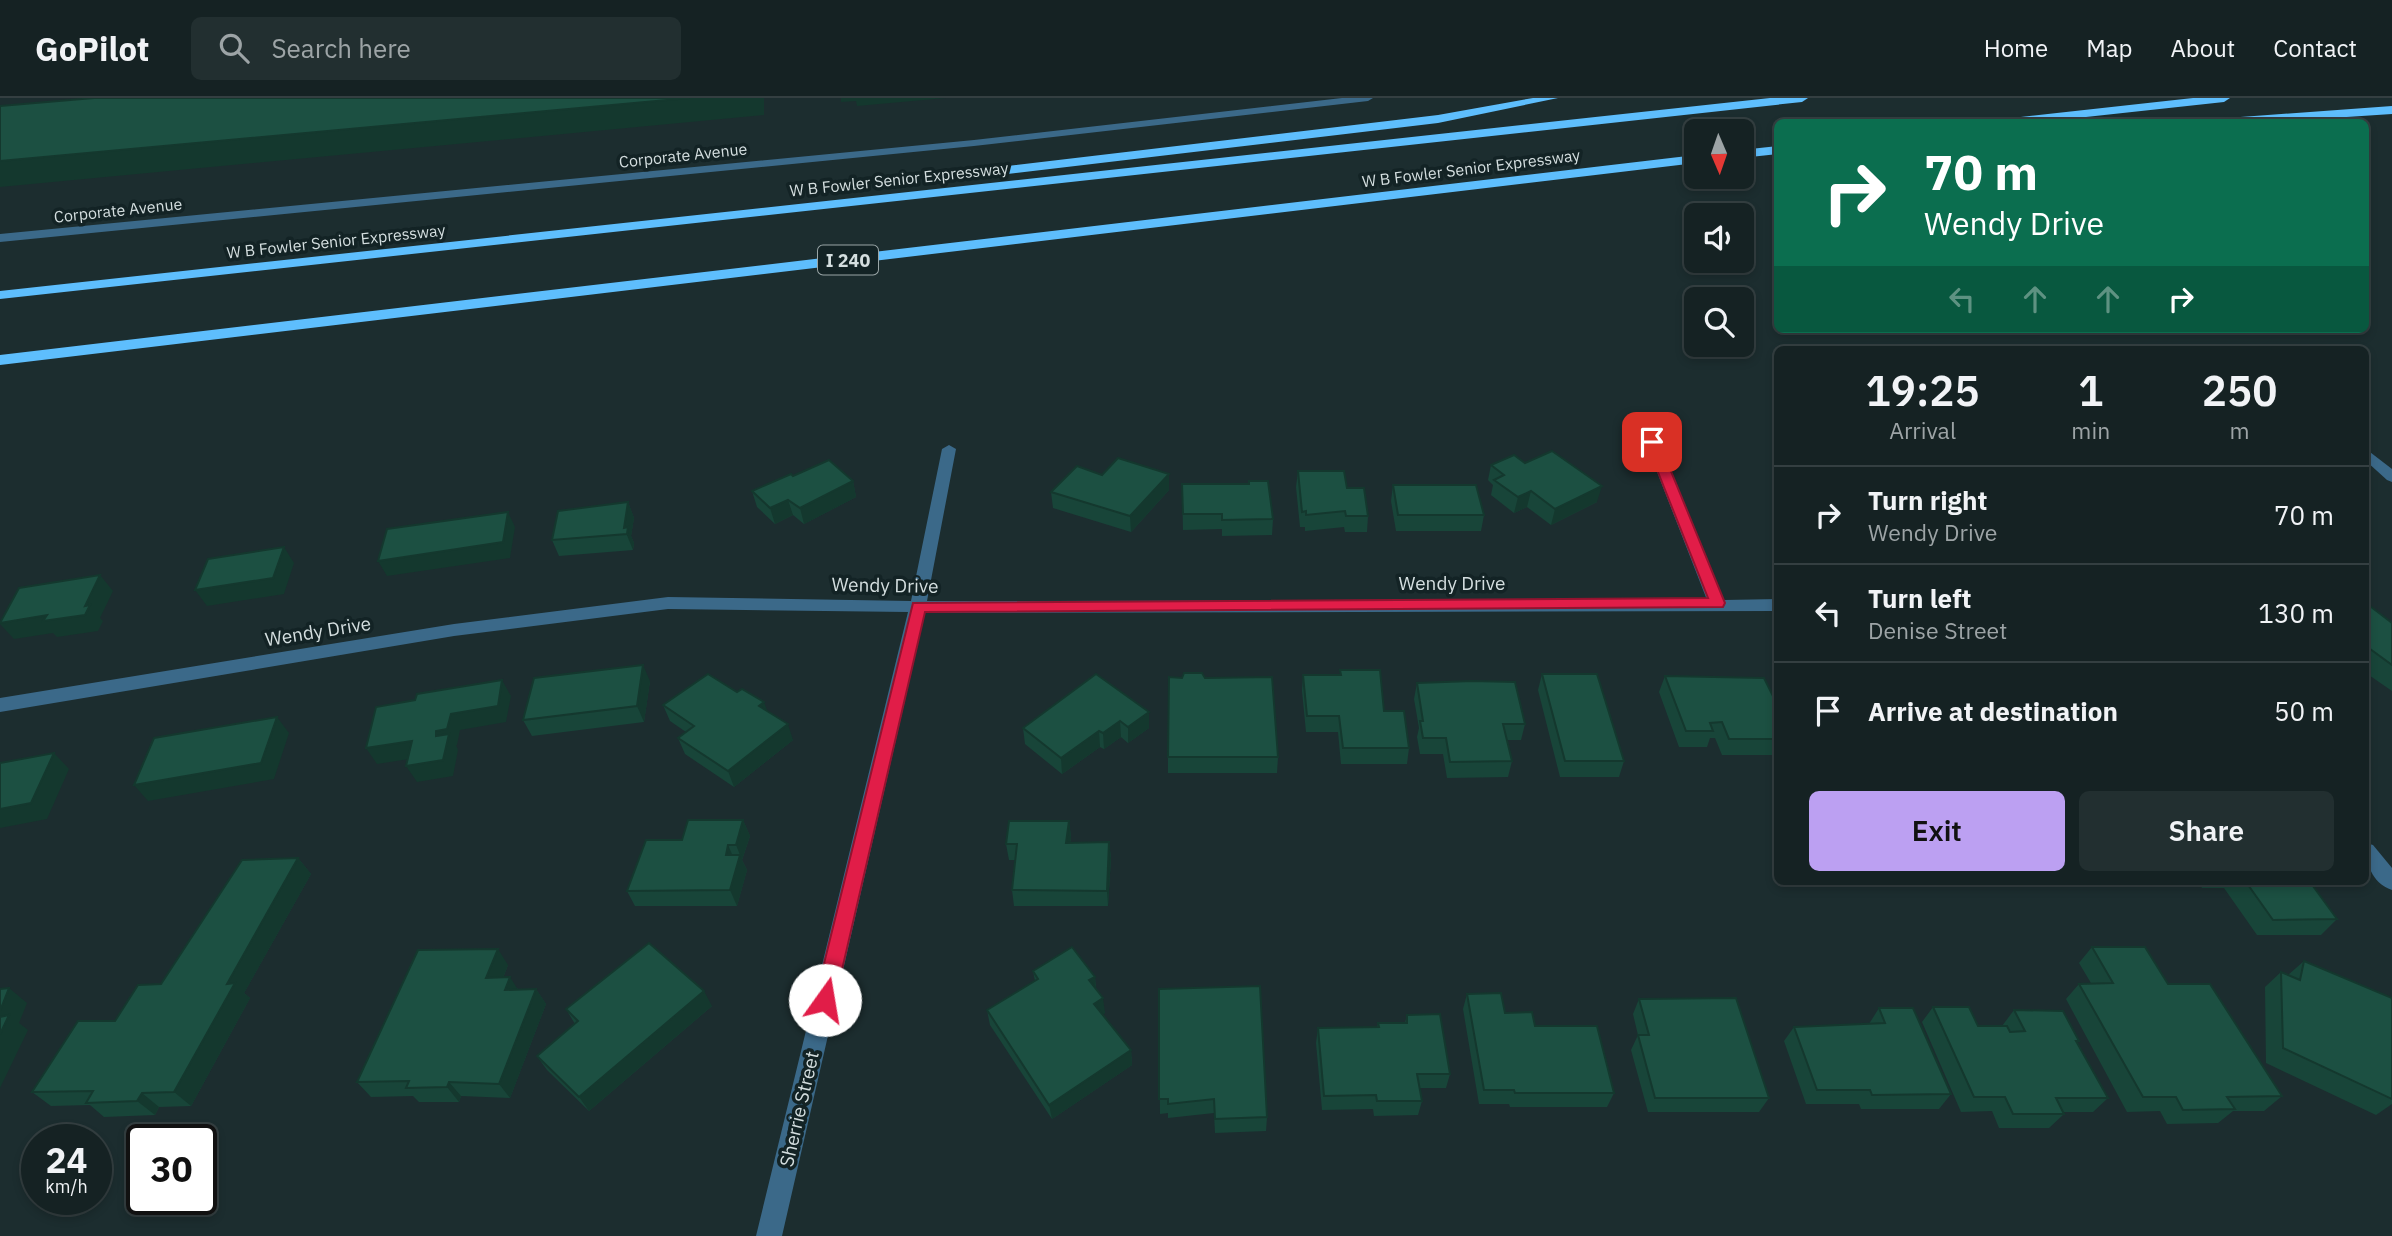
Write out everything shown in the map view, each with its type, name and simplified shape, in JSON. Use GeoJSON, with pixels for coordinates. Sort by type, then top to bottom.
{"type":"FeatureCollection","features":[{"type":"Feature","properties":{"kind":"highway"},"geometry":{"type":"LineString","coordinates":[[633,226],[962,174],[1438,118],[1552,98]]}},
{"type":"Feature","properties":{"kind":"highway","name":"W B Fowler Senior Expressway"},"geometry":{"type":"LineString","coordinates":[[0,295],[1802,98]]}},
{"type":"Feature","properties":{"kind":"highway"},"geometry":{"type":"LineString","coordinates":[[2038,119],[2224,98]]}},
{"type":"Feature","properties":{"kind":"highway"},"geometry":{"type":"LineString","coordinates":[[2268,119],[2392,110]]}},
{"type":"Feature","properties":{"kind":"highway"},"geometry":{"type":"LineString","coordinates":[[1754,153],[1774,150]]}},
{"type":"Feature","properties":{"kind":"highway","name":"W B Fowler Senior Expressway"},"geometry":{"type":"LineString","coordinates":[[0,360],[1684,160]]}},
{"type":"Feature","properties":{"kind":"street","name":"Corporate Avenue"},"geometry":{"type":"LineString","coordinates":[[0,238],[947,145],[1368,98]]}},
{"type":"Feature","properties":{"kind":"street"},"geometry":{"type":"LineString","coordinates":[[1652,442],[1717,603]]}},
{"type":"Feature","properties":{"kind":"street","name":"Sherrie Street"},"geometry":{"type":"LineString","coordinates":[[769,1236],[918,607],[950,449]]}},
{"type":"Feature","properties":{"kind":"street"},"geometry":{"type":"LineString","coordinates":[[2369,456],[2392,477]]}},
{"type":"Feature","properties":{"kind":"street","name":"Wendy Drive"},"geometry":{"type":"LineString","coordinates":[[0,705],[454,630],[668,603],[918,607],[1774,605]]}},
{"type":"Feature","properties":{"kind":"street"},"geometry":{"type":"LineString","coordinates":[[2369,855],[2392,882]]}},
{"type":"Feature","properties":{"kind":"building"},"geometry":{"type":"Polygon","coordinates":[[[94,98],[689,98],[0,161],[0,106],[94,98]]]}},
{"type":"Feature","properties":{"kind":"building"},"geometry":{"type":"Polygon","coordinates":[[[1552,451],[1602,486],[1555,509],[1531,491],[1518,497],[1494,480],[1504,475],[1491,465],[1514,455],[1525,463],[1552,451]]]}},
{"type":"Feature","properties":{"kind":"building"},"geometry":{"type":"Polygon","coordinates":[[[1118,458],[1169,474],[1130,516],[1051,492],[1077,466],[1102,475],[1118,458]]]}},
{"type":"Feature","properties":{"kind":"building"},"geometry":{"type":"Polygon","coordinates":[[[829,460],[853,481],[800,508],[788,500],[770,508],[752,491],[791,474],[793,476],[829,460]]]}},
{"type":"Feature","properties":{"kind":"building"},"geometry":{"type":"Polygon","coordinates":[[[1298,471],[1344,471],[1347,488],[1364,488],[1368,516],[1346,516],[1345,511],[1306,515],[1306,511],[1302,512],[1298,471]]]}},
{"type":"Feature","properties":{"kind":"building"},"geometry":{"type":"Polygon","coordinates":[[[1249,481],[1268,481],[1273,519],[1222,520],[1222,514],[1183,514],[1182,484],[1249,484],[1249,481]]]}},
{"type":"Feature","properties":{"kind":"building"},"geometry":{"type":"Polygon","coordinates":[[[1393,485],[1476,485],[1484,515],[1398,515],[1393,485]]]}},
{"type":"Feature","properties":{"kind":"building"},"geometry":{"type":"Polygon","coordinates":[[[628,502],[624,528],[628,527],[627,534],[552,540],[558,511],[628,502]]]}},
{"type":"Feature","properties":{"kind":"building"},"geometry":{"type":"Polygon","coordinates":[[[508,512],[503,542],[378,561],[387,529],[508,512]]]}},
{"type":"Feature","properties":{"kind":"building"},"geometry":{"type":"Polygon","coordinates":[[[284,547],[273,578],[195,590],[208,559],[284,547]]]}},
{"type":"Feature","properties":{"kind":"building"},"geometry":{"type":"Polygon","coordinates":[[[100,575],[85,606],[90,605],[85,615],[43,621],[47,615],[0,623],[19,588],[100,575]]]}},
{"type":"Feature","properties":{"kind":"building"},"geometry":{"type":"Polygon","coordinates":[[[2369,605],[2392,623],[2392,665],[2369,648],[2369,605]]]}},
{"type":"Feature","properties":{"kind":"building"},"geometry":{"type":"Polygon","coordinates":[[[643,665],[637,706],[523,720],[534,678],[643,665]]]}},
{"type":"Feature","properties":{"kind":"building"},"geometry":{"type":"Polygon","coordinates":[[[1340,670],[1380,670],[1384,711],[1404,711],[1409,748],[1343,748],[1339,716],[1307,716],[1303,675],[1341,675],[1340,670]]]}},
{"type":"Feature","properties":{"kind":"building"},"geometry":{"type":"Polygon","coordinates":[[[1184,673],[1202,673],[1205,678],[1272,677],[1278,757],[1168,757],[1169,677],[1182,678],[1184,673]]]}},
{"type":"Feature","properties":{"kind":"building"},"geometry":{"type":"Polygon","coordinates":[[[708,674],[737,692],[742,689],[764,702],[759,706],[788,724],[728,771],[678,738],[694,726],[663,705],[708,674]]]}},
{"type":"Feature","properties":{"kind":"building"},"geometry":{"type":"Polygon","coordinates":[[[1096,674],[1149,712],[1128,727],[1120,721],[1103,733],[1099,731],[1061,758],[1023,728],[1096,674]]]}},
{"type":"Feature","properties":{"kind":"building"},"geometry":{"type":"Polygon","coordinates":[[[1542,674],[1597,674],[1624,761],[1565,761],[1542,674]]]}},
{"type":"Feature","properties":{"kind":"building"},"geometry":{"type":"Polygon","coordinates":[[[1665,676],[1764,678],[1774,698],[1774,739],[1729,739],[1722,722],[1710,723],[1713,731],[1686,731],[1665,676]]]}},
{"type":"Feature","properties":{"kind":"building"},"geometry":{"type":"Polygon","coordinates":[[[502,680],[498,706],[451,714],[447,729],[436,731],[436,736],[449,734],[443,760],[406,766],[412,741],[366,748],[376,707],[415,700],[417,694],[502,680]]]}},
{"type":"Feature","properties":{"kind":"building"},"geometry":{"type":"Polygon","coordinates":[[[1515,682],[1525,724],[1503,724],[1512,761],[1450,762],[1446,738],[1423,738],[1417,683],[1515,682]]]}},
{"type":"Feature","properties":{"kind":"building"},"geometry":{"type":"Polygon","coordinates":[[[277,717],[261,763],[134,785],[154,738],[277,717]]]}},
{"type":"Feature","properties":{"kind":"building"},"geometry":{"type":"Polygon","coordinates":[[[54,753],[31,803],[0,809],[0,763],[54,753]]]}},
{"type":"Feature","properties":{"kind":"building"},"geometry":{"type":"Polygon","coordinates":[[[688,820],[743,820],[736,845],[728,845],[726,855],[740,855],[730,890],[627,891],[646,840],[682,840],[688,820]]]}},
{"type":"Feature","properties":{"kind":"building"},"geometry":{"type":"Polygon","coordinates":[[[1009,821],[1069,821],[1066,843],[1109,842],[1107,891],[1012,890],[1017,844],[1006,844],[1009,821]]]}},
{"type":"Feature","properties":{"kind":"building"},"geometry":{"type":"Polygon","coordinates":[[[298,858],[227,984],[235,983],[174,1092],[142,1093],[137,1101],[86,1103],[93,1091],[32,1092],[78,1021],[115,1021],[138,985],[161,984],[242,860],[298,858]]]}},
{"type":"Feature","properties":{"kind":"building"},"geometry":{"type":"Polygon","coordinates":[[[2248,885],[2312,885],[2337,919],[2273,920],[2248,885]]]}},
{"type":"Feature","properties":{"kind":"building"},"geometry":{"type":"Polygon","coordinates":[[[649,943],[704,991],[579,1097],[537,1056],[578,1021],[566,1009],[649,943]]]}},
{"type":"Feature","properties":{"kind":"building"},"geometry":{"type":"Polygon","coordinates":[[[1072,947],[1095,977],[1089,980],[1103,998],[1094,1004],[1131,1050],[1049,1105],[987,1010],[1038,979],[1033,971],[1072,947]]]}},
{"type":"Feature","properties":{"kind":"building"},"geometry":{"type":"Polygon","coordinates":[[[2092,947],[2145,947],[2168,984],[2210,984],[2282,1096],[2227,1097],[2235,1109],[2183,1110],[2176,1097],[2143,1097],[2079,984],[2113,983],[2092,947]]]}},
{"type":"Feature","properties":{"kind":"building"},"geometry":{"type":"Polygon","coordinates":[[[498,949],[486,978],[510,977],[505,990],[536,989],[499,1084],[449,1082],[447,1087],[406,1088],[409,1081],[357,1082],[418,950],[498,949]]]}},
{"type":"Feature","properties":{"kind":"building"},"geometry":{"type":"Polygon","coordinates":[[[2304,961],[2392,998],[2392,1099],[2283,1048],[2281,972],[2300,980],[2304,961]]]}},
{"type":"Feature","properties":{"kind":"building"},"geometry":{"type":"Polygon","coordinates":[[[1260,986],[1267,1117],[1215,1119],[1214,1099],[1168,1104],[1168,1099],[1159,1099],[1159,989],[1260,986]]]}},
{"type":"Feature","properties":{"kind":"building"},"geometry":{"type":"Polygon","coordinates":[[[9,988],[0,1011],[0,989],[9,988]]]}},
{"type":"Feature","properties":{"kind":"building"},"geometry":{"type":"Polygon","coordinates":[[[1501,993],[1505,1013],[1532,1012],[1535,1026],[1597,1026],[1614,1093],[1515,1093],[1514,1090],[1484,1090],[1467,994],[1501,993]]]}},
{"type":"Feature","properties":{"kind":"building"},"geometry":{"type":"Polygon","coordinates":[[[1736,998],[1769,1098],[1655,1098],[1638,1035],[1649,1035],[1639,999],[1736,998]]]}},
{"type":"Feature","properties":{"kind":"building"},"geometry":{"type":"Polygon","coordinates":[[[1933,1007],[1969,1007],[1978,1026],[2007,1026],[2010,1032],[2025,1031],[2014,1010],[2063,1011],[2079,1041],[2076,1041],[2108,1098],[2056,1098],[2064,1114],[2013,1114],[2005,1097],[1974,1097],[1933,1007]]]}},
{"type":"Feature","properties":{"kind":"building"},"geometry":{"type":"Polygon","coordinates":[[[1879,1008],[1913,1008],[1951,1094],[1872,1095],[1870,1090],[1817,1090],[1794,1027],[1885,1023],[1879,1008]]]}},
{"type":"Feature","properties":{"kind":"building"},"geometry":{"type":"Polygon","coordinates":[[[1440,1014],[1450,1074],[1417,1074],[1422,1101],[1377,1101],[1376,1095],[1324,1096],[1318,1028],[1379,1027],[1378,1023],[1407,1023],[1407,1015],[1440,1014]]]}},
{"type":"Feature","properties":{"kind":"building"},"geometry":{"type":"Polygon","coordinates":[[[9,1015],[0,1034],[0,1017],[9,1015]]]}},
{"type":"Feature","properties":{"kind":"route"},"geometry":{"type":"LineString","coordinates":[[825,1000],[918,607],[1717,603],[1652,442]]}}]}
